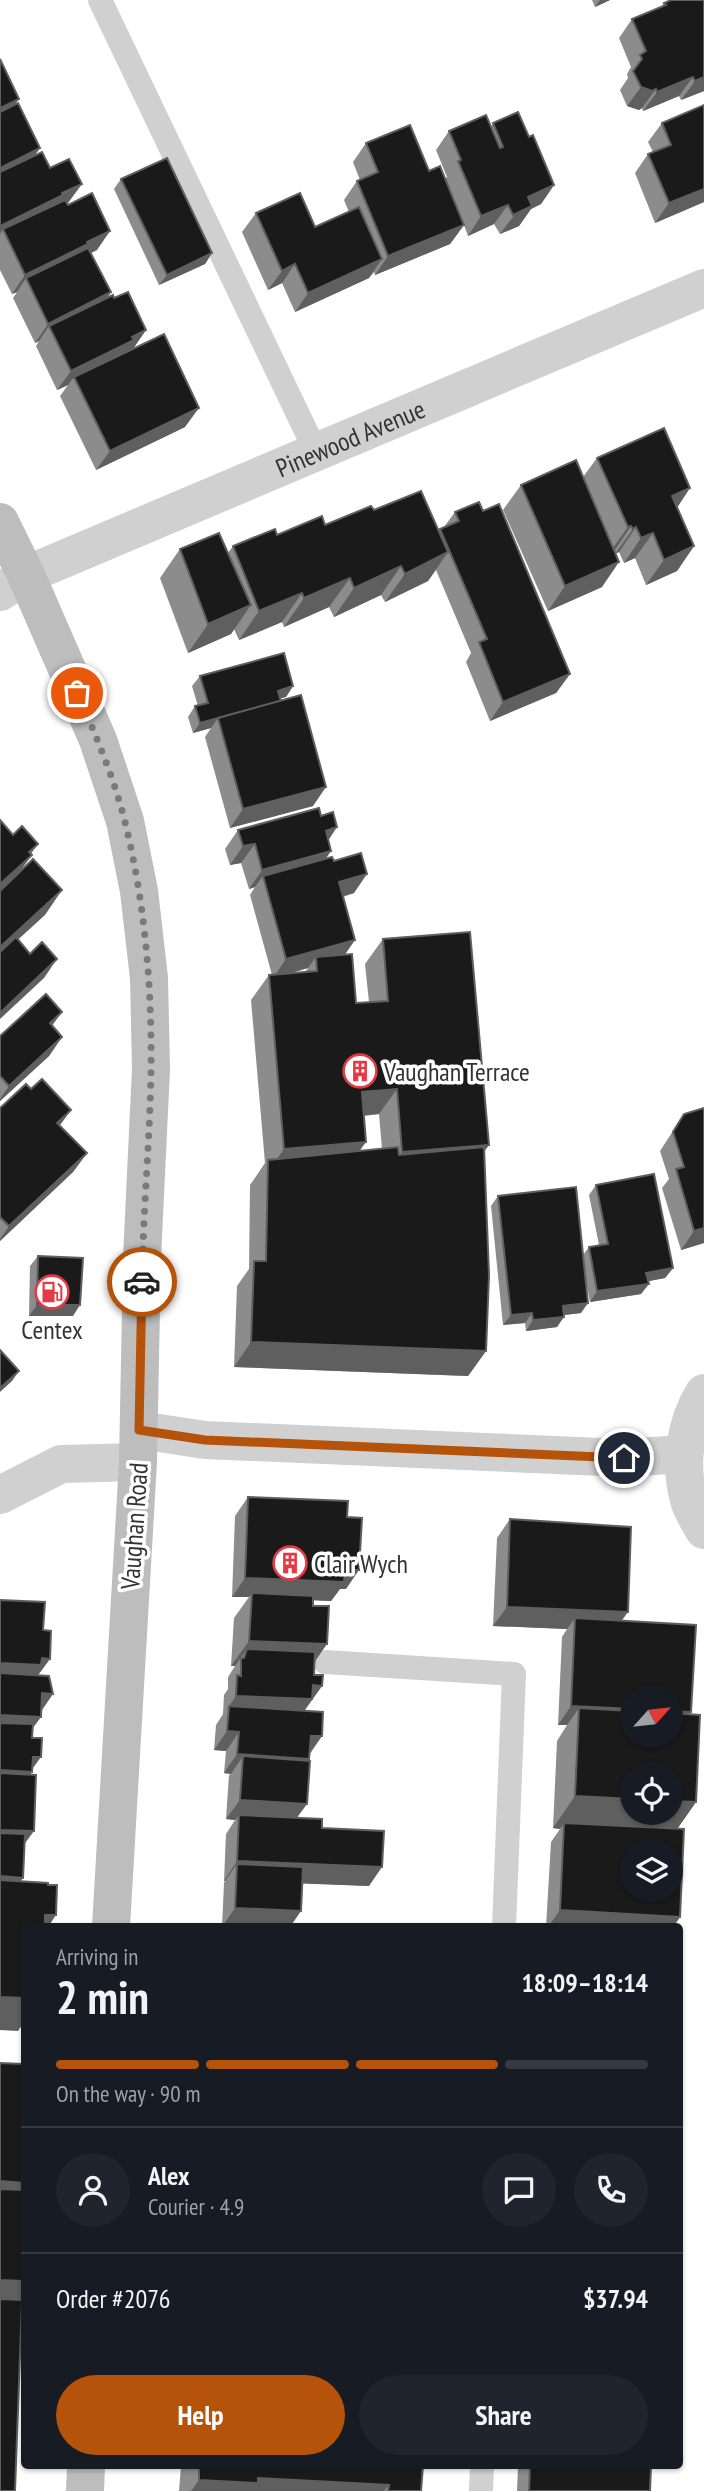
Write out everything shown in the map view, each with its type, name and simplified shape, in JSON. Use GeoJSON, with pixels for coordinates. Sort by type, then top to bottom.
{"type":"FeatureCollection","features":[{"type":"Feature","properties":{"kind":"street","name":"Pinewood Avenue"},"geometry":{"type":"LineString","coordinates":[[13,584],[704,288]]}},
{"type":"Feature","properties":{"kind":"street","name":"Vaughan Road"},"geometry":{"type":"LineString","coordinates":[[0,522],[13,584],[98,740],[125,821],[139,891],[149,978],[151,1069],[142,1258],[139,1446],[111,1923]]}},
{"type":"Feature","properties":{"kind":"street"},"geometry":{"type":"LineString","coordinates":[[704,1393],[694,1409],[683,1454],[689,1501],[704,1531]]}},
{"type":"Feature","properties":{"kind":"street"},"geometry":{"type":"LineString","coordinates":[[0,1495],[61,1464],[139,1446],[219,1440],[624,1458],[683,1454]]}},
{"type":"Feature","properties":{"kind":"street"},"geometry":{"type":"LineString","coordinates":[[85,2491],[86,2469]]}},
{"type":"Feature","properties":{"kind":"lane"},"geometry":{"type":"LineString","coordinates":[[100,0],[316,452]]}},
{"type":"Feature","properties":{"kind":"lane"},"geometry":{"type":"LineString","coordinates":[[325,1662],[514,1674],[504,1923]]}},
{"type":"Feature","properties":{"kind":"lane"},"geometry":{"type":"LineString","coordinates":[[481,2491],[482,2469]]}},
{"type":"Feature","properties":{"kind":"building"},"geometry":{"type":"Polygon","coordinates":[[[671,0],[704,0],[704,77],[695,81],[693,77],[657,92],[656,89],[652,91],[641,87],[633,71],[642,59],[640,55],[646,51],[632,19],[666,5],[664,3],[671,0]]]}},
{"type":"Feature","properties":{"kind":"building"},"geometry":{"type":"Polygon","coordinates":[[[0,59],[19,99],[0,108],[0,59]]]}},
{"type":"Feature","properties":{"kind":"building"},"geometry":{"type":"Polygon","coordinates":[[[18,103],[40,148],[0,168],[0,112],[18,103]]]}},
{"type":"Feature","properties":{"kind":"building"},"geometry":{"type":"Polygon","coordinates":[[[704,105],[704,189],[669,203],[648,154],[671,145],[662,123],[704,105]]]}},
{"type":"Feature","properties":{"kind":"building"},"geometry":{"type":"Polygon","coordinates":[[[518,112],[529,137],[533,135],[554,185],[528,197],[532,206],[513,215],[508,205],[481,216],[458,161],[461,160],[449,131],[486,115],[500,148],[503,147],[493,123],[518,112]]]}},
{"type":"Feature","properties":{"kind":"building"},"geometry":{"type":"Polygon","coordinates":[[[410,125],[429,171],[440,166],[464,225],[388,256],[357,181],[378,172],[366,143],[410,125]]]}},
{"type":"Feature","properties":{"kind":"building"},"geometry":{"type":"Polygon","coordinates":[[[42,152],[50,168],[69,159],[82,184],[0,226],[0,172],[42,152]]]}},
{"type":"Feature","properties":{"kind":"building"},"geometry":{"type":"Polygon","coordinates":[[[167,158],[212,253],[167,275],[121,179],[167,158]]]}},
{"type":"Feature","properties":{"kind":"building"},"geometry":{"type":"Polygon","coordinates":[[[92,193],[110,231],[25,275],[3,229],[65,200],[68,205],[92,193]]]}},
{"type":"Feature","properties":{"kind":"building"},"geometry":{"type":"Polygon","coordinates":[[[300,193],[315,227],[359,207],[382,259],[308,293],[295,264],[282,271],[256,213],[300,193]]]}},
{"type":"Feature","properties":{"kind":"building"},"geometry":{"type":"Polygon","coordinates":[[[88,248],[111,292],[48,324],[26,278],[88,248]]]}},
{"type":"Feature","properties":{"kind":"building"},"geometry":{"type":"Polygon","coordinates":[[[128,292],[146,330],[132,337],[134,340],[71,371],[49,326],[113,295],[114,298],[128,292]]]}},
{"type":"Feature","properties":{"kind":"building"},"geometry":{"type":"Polygon","coordinates":[[[164,334],[199,408],[110,451],[74,377],[164,334]]]}},
{"type":"Feature","properties":{"kind":"building"},"geometry":{"type":"Polygon","coordinates":[[[664,428],[690,488],[672,496],[694,546],[664,560],[653,533],[641,538],[636,527],[628,527],[597,458],[664,428]]]}},
{"type":"Feature","properties":{"kind":"building"},"geometry":{"type":"Polygon","coordinates":[[[576,460],[619,562],[565,586],[521,485],[576,460]]]}},
{"type":"Feature","properties":{"kind":"building"},"geometry":{"type":"Polygon","coordinates":[[[421,491],[448,552],[405,574],[401,566],[354,588],[350,578],[304,598],[302,593],[259,611],[233,546],[275,529],[277,535],[322,516],[325,525],[371,506],[374,510],[421,491]]]}},
{"type":"Feature","properties":{"kind":"building"},"geometry":{"type":"Polygon","coordinates":[[[479,502],[483,511],[499,504],[570,674],[503,702],[479,642],[487,639],[440,529],[459,521],[455,512],[479,502]]]}},
{"type":"Feature","properties":{"kind":"building"},"geometry":{"type":"Polygon","coordinates":[[[219,533],[251,605],[208,624],[180,549],[219,533]]]}},
{"type":"Feature","properties":{"kind":"building"},"geometry":{"type":"Polygon","coordinates":[[[284,653],[293,686],[278,691],[281,701],[200,723],[195,706],[208,703],[200,676],[284,653]]]}},
{"type":"Feature","properties":{"kind":"building"},"geometry":{"type":"Polygon","coordinates":[[[301,695],[326,787],[243,809],[218,718],[301,695]]]}},
{"type":"Feature","properties":{"kind":"building"},"geometry":{"type":"Polygon","coordinates":[[[319,808],[321,816],[333,812],[337,827],[326,831],[331,851],[262,870],[255,844],[243,846],[238,830],[319,808]]]}},
{"type":"Feature","properties":{"kind":"building"},"geometry":{"type":"Polygon","coordinates":[[[0,820],[13,835],[22,826],[38,844],[29,852],[32,855],[0,884],[0,820]]]}},
{"type":"Feature","properties":{"kind":"building"},"geometry":{"type":"Polygon","coordinates":[[[361,853],[367,874],[339,882],[355,940],[286,959],[263,876],[332,857],[334,861],[361,853]]]}},
{"type":"Feature","properties":{"kind":"building"},"geometry":{"type":"Polygon","coordinates":[[[33,859],[62,890],[0,947],[0,891],[33,859]]]}},
{"type":"Feature","properties":{"kind":"building","name":"Vaughan Terrace"},"geometry":{"type":"Polygon","coordinates":[[[470,932],[489,1145],[402,1152],[397,1089],[362,1092],[366,1142],[284,1149],[269,975],[317,971],[316,957],[352,954],[356,1003],[388,1001],[383,939],[470,932]]]}},
{"type":"Feature","properties":{"kind":"building"},"geometry":{"type":"Polygon","coordinates":[[[16,937],[30,954],[42,942],[57,959],[0,1013],[0,952],[16,937]]]}},
{"type":"Feature","properties":{"kind":"building"},"geometry":{"type":"Polygon","coordinates":[[[46,994],[62,1012],[50,1023],[62,1037],[9,1086],[0,1076],[0,1036],[46,994]]]}},
{"type":"Feature","properties":{"kind":"building"},"geometry":{"type":"Polygon","coordinates":[[[42,1079],[71,1110],[57,1123],[87,1153],[9,1226],[0,1217],[0,1108],[26,1084],[31,1089],[42,1079]]]}},
{"type":"Feature","properties":{"kind":"building"},"geometry":{"type":"Polygon","coordinates":[[[704,1108],[704,1228],[694,1231],[676,1169],[684,1167],[673,1132],[684,1114],[704,1108]]]}},
{"type":"Feature","properties":{"kind":"building"},"geometry":{"type":"Polygon","coordinates":[[[398,1147],[399,1155],[484,1147],[489,1275],[486,1351],[251,1342],[254,1261],[266,1261],[268,1160],[398,1147]]]}},
{"type":"Feature","properties":{"kind":"building"},"geometry":{"type":"Polygon","coordinates":[[[654,1174],[673,1268],[646,1273],[649,1284],[597,1291],[589,1247],[608,1244],[596,1185],[654,1174]]]}},
{"type":"Feature","properties":{"kind":"building"},"geometry":{"type":"Polygon","coordinates":[[[576,1187],[588,1303],[563,1306],[564,1317],[533,1320],[532,1313],[511,1315],[498,1196],[576,1187]]]}},
{"type":"Feature","properties":{"kind":"building","name":"Centex"},"geometry":{"type":"Polygon","coordinates":[[[38,1256],[83,1258],[80,1305],[37,1305],[38,1256]]]}},
{"type":"Feature","properties":{"kind":"building"},"geometry":{"type":"Polygon","coordinates":[[[0,1350],[19,1371],[0,1388],[0,1350]]]}},
{"type":"Feature","properties":{"kind":"building","name":"Clair Wych"},"geometry":{"type":"Polygon","coordinates":[[[248,1497],[348,1501],[347,1517],[362,1518],[359,1570],[345,1570],[344,1582],[245,1578],[248,1497]]]}},
{"type":"Feature","properties":{"kind":"building"},"geometry":{"type":"Polygon","coordinates":[[[510,1519],[631,1527],[628,1612],[507,1607],[510,1519]]]}},
{"type":"Feature","properties":{"kind":"building"},"geometry":{"type":"Polygon","coordinates":[[[252,1593],[313,1596],[313,1606],[329,1606],[327,1644],[249,1641],[252,1593]]]}},
{"type":"Feature","properties":{"kind":"building"},"geometry":{"type":"Polygon","coordinates":[[[0,1600],[45,1602],[43,1630],[51,1631],[50,1659],[42,1658],[41,1665],[0,1663],[0,1600]]]}},
{"type":"Feature","properties":{"kind":"building"},"geometry":{"type":"Polygon","coordinates":[[[575,1618],[696,1625],[691,1712],[683,1712],[683,1685],[620,1685],[620,1708],[571,1706],[575,1618]]]}},
{"type":"Feature","properties":{"kind":"building"},"geometry":{"type":"Polygon","coordinates":[[[247,1649],[315,1652],[314,1675],[323,1675],[322,1686],[313,1685],[312,1699],[236,1696],[237,1675],[241,1676],[241,1658],[244,1658],[247,1649]]]}},
{"type":"Feature","properties":{"kind":"building"},"geometry":{"type":"Polygon","coordinates":[[[0,1673],[49,1676],[53,1694],[42,1693],[41,1717],[0,1715],[0,1673]]]}},
{"type":"Feature","properties":{"kind":"building"},"geometry":{"type":"Polygon","coordinates":[[[229,1706],[323,1712],[322,1736],[311,1736],[309,1759],[237,1754],[239,1732],[227,1731],[229,1706]]]}},
{"type":"Feature","properties":{"kind":"building"},"geometry":{"type":"Polygon","coordinates":[[[579,1708],[620,1710],[620,1748],[683,1748],[683,1714],[700,1715],[696,1802],[683,1802],[683,1762],[620,1762],[620,1798],[575,1796],[579,1708]]]}},
{"type":"Feature","properties":{"kind":"building"},"geometry":{"type":"Polygon","coordinates":[[[0,1723],[33,1724],[32,1738],[42,1738],[41,1757],[33,1757],[32,1772],[0,1770],[0,1723]]]}},
{"type":"Feature","properties":{"kind":"building"},"geometry":{"type":"Polygon","coordinates":[[[243,1756],[310,1761],[307,1804],[240,1800],[243,1756]]]}},
{"type":"Feature","properties":{"kind":"building"},"geometry":{"type":"Polygon","coordinates":[[[0,1773],[36,1775],[34,1831],[0,1830],[0,1773]]]}},
{"type":"Feature","properties":{"kind":"building"},"geometry":{"type":"Polygon","coordinates":[[[239,1815],[322,1819],[322,1828],[384,1831],[382,1867],[237,1861],[239,1815]]]}},
{"type":"Feature","properties":{"kind":"building"},"geometry":{"type":"Polygon","coordinates":[[[564,1823],[684,1829],[683,1851],[683,1839],[620,1839],[620,1902],[681,1902],[680,1917],[560,1910],[564,1823]]]}},
{"type":"Feature","properties":{"kind":"building"},"geometry":{"type":"Polygon","coordinates":[[[0,1833],[25,1834],[23,1878],[0,1876],[0,1833]]]}},
{"type":"Feature","properties":{"kind":"building"},"geometry":{"type":"Polygon","coordinates":[[[237,1864],[303,1867],[301,1911],[235,1908],[237,1864]]]}},
{"type":"Feature","properties":{"kind":"building"},"geometry":{"type":"Polygon","coordinates":[[[0,1880],[57,1885],[56,1915],[45,1915],[45,1923],[21,1923],[21,1998],[0,1997],[0,1880]]]}},
{"type":"Feature","properties":{"kind":"building"},"geometry":{"type":"Polygon","coordinates":[[[0,2063],[21,2064],[21,2183],[0,2181],[0,2063]]]}},
{"type":"Feature","properties":{"kind":"building"},"geometry":{"type":"Polygon","coordinates":[[[0,2189],[21,2190],[21,2281],[0,2280],[0,2189]]]}},
{"type":"Feature","properties":{"kind":"building"},"geometry":{"type":"Polygon","coordinates":[[[0,2299],[21,2300],[15,2491],[0,2491],[0,2299]]]}},
{"type":"Feature","properties":{"kind":"building"},"geometry":{"type":"Polygon","coordinates":[[[199,2469],[423,2469],[421,2491],[388,2491],[389,2485],[258,2478],[258,2483],[199,2480],[199,2469]]]}},
{"type":"Feature","properties":{"kind":"building"},"geometry":{"type":"Polygon","coordinates":[[[530,2469],[651,2469],[650,2491],[529,2491],[530,2469]]]}},
{"type":"Feature","properties":{"kind":"way so far"},"geometry":{"type":"LineString","coordinates":[[77,693],[98,740],[125,821],[139,891],[149,978],[151,1069],[142,1282]]}},
{"type":"Feature","properties":{"kind":"place","name":"Vaughan Terrace"},"geometry":{"type":"Point","coordinates":[360,1071]}},
{"type":"Feature","properties":{"kind":"place","name":"Centex"},"geometry":{"type":"Point","coordinates":[52,1292]}},
{"type":"Feature","properties":{"kind":"place","name":"Clair Wych"},"geometry":{"type":"Point","coordinates":[290,1563]}},
{"type":"Feature","properties":{"kind":"route"},"geometry":{"type":"LineString","coordinates":[[142,1282],[139,1430],[205,1440],[624,1458]]}}]}
